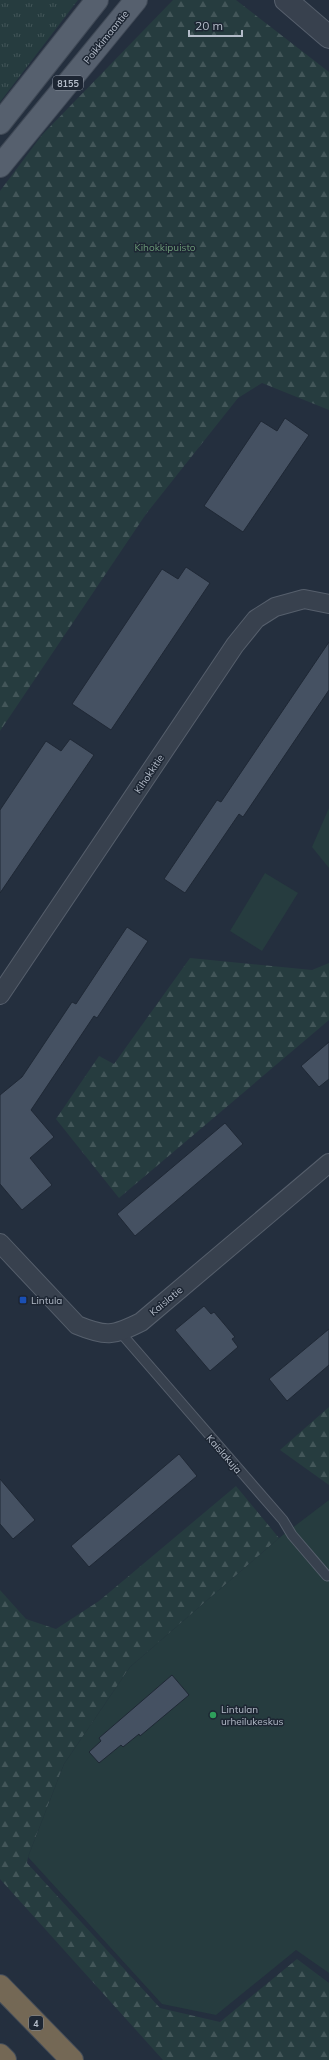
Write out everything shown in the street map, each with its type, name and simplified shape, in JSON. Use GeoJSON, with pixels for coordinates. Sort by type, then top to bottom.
{"type":"FeatureCollection","features":[{"type":"Feature","properties":{"kind":"highway","name":"4"},"geometry":{"type":"LineString","coordinates":[[0,1986],[72,2060]]}},
{"type":"Feature","properties":{"kind":"main road","name":"8155"},"geometry":{"type":"LineString","coordinates":[[0,123],[97,0]]}},
{"type":"Feature","properties":{"kind":"main road","name":"Poikkimaantie"},"geometry":{"type":"LineString","coordinates":[[0,166],[136,0]]}},
{"type":"Feature","properties":{"kind":"street"},"geometry":{"type":"LineString","coordinates":[[286,0],[329,37]]}},
{"type":"Feature","properties":{"kind":"street","name":"Kihokkitie"},"geometry":{"type":"LineString","coordinates":[[0,995],[235,645],[256,619],[276,607],[304,599],[329,604]]}},
{"type":"Feature","properties":{"kind":"street","name":"Kaislatie"},"geometry":{"type":"LineString","coordinates":[[0,1243],[77,1325],[94,1332],[110,1334],[120,1332],[141,1322],[329,1163]]}},
{"type":"Feature","properties":{"kind":"lane","name":"Kaislakuja"},"geometry":{"type":"LineString","coordinates":[[120,1332],[282,1520],[292,1535],[327,1576]]}},
{"type":"Feature","properties":{"kind":"green space"},"geometry":{"type":"Polygon","coordinates":[[[0,0],[78,0],[0,102],[0,0]]]}},
{"type":"Feature","properties":{"kind":"green space","name":"Kihokkipuisto"},"geometry":{"type":"Polygon","coordinates":[[[173,0],[236,0],[329,72],[329,410],[262,383],[238,398],[146,514],[0,731],[0,191],[42,135],[173,0]]]}},
{"type":"Feature","properties":{"kind":"green space"},"geometry":{"type":"Polygon","coordinates":[[[329,808],[329,868],[312,847],[329,808]]]}},
{"type":"Feature","properties":{"kind":"green space"},"geometry":{"type":"Polygon","coordinates":[[[265,873],[298,893],[262,951],[230,931],[265,873]]]}},
{"type":"Feature","properties":{"kind":"green space"},"geometry":{"type":"Polygon","coordinates":[[[190,958],[312,970],[329,963],[329,1020],[119,1198],[56,1119],[99,1056],[114,1064],[190,958]]]}},
{"type":"Feature","properties":{"kind":"green space"},"geometry":{"type":"Polygon","coordinates":[[[329,1407],[329,1485],[280,1450],[329,1407]]]}},
{"type":"Feature","properties":{"kind":"green space"},"geometry":{"type":"Polygon","coordinates":[[[236,1486],[279,1538],[130,1667],[64,1764],[27,1863],[160,2008],[220,2022],[297,1959],[329,1983],[329,2060],[163,2060],[0,1879],[0,1590],[26,1619],[56,1629],[99,1601],[236,1486]]]}},
{"type":"Feature","properties":{"kind":"green space","name":"Lintulan urheilukeskus"},"geometry":{"type":"Polygon","coordinates":[[[329,1500],[329,1973],[296,1950],[216,2015],[162,2004],[28,1857],[64,1764],[130,1667],[279,1538],[329,1500]]]}},
{"type":"Feature","properties":{"kind":"building"},"geometry":{"type":"Polygon","coordinates":[[[285,418],[309,435],[243,532],[204,506],[261,421],[277,431],[285,418]]]}},
{"type":"Feature","properties":{"kind":"building"},"geometry":{"type":"Polygon","coordinates":[[[186,567],[210,583],[111,730],[72,704],[162,569],[178,579],[186,567]]]}},
{"type":"Feature","properties":{"kind":"building"},"geometry":{"type":"Polygon","coordinates":[[[329,642],[329,690],[243,817],[239,814],[185,893],[164,879],[217,800],[221,802],[329,642]]]}},
{"type":"Feature","properties":{"kind":"building"},"geometry":{"type":"Polygon","coordinates":[[[70,739],[94,755],[0,893],[0,810],[46,741],[61,751],[70,739]]]}},
{"type":"Feature","properties":{"kind":"building"},"geometry":{"type":"Polygon","coordinates":[[[127,927],[148,941],[97,1018],[94,1016],[31,1110],[54,1137],[30,1158],[52,1185],[22,1210],[0,1184],[0,1095],[22,1077],[72,1002],[76,1004],[127,927]]]}},
{"type":"Feature","properties":{"kind":"building"},"geometry":{"type":"Polygon","coordinates":[[[329,1042],[329,1079],[319,1087],[301,1066],[329,1042]]]}},
{"type":"Feature","properties":{"kind":"building"},"geometry":{"type":"Polygon","coordinates":[[[225,1123],[243,1144],[135,1236],[117,1214],[225,1123]]]}},
{"type":"Feature","properties":{"kind":"building"},"geometry":{"type":"Polygon","coordinates":[[[204,1306],[211,1314],[214,1312],[235,1337],[232,1339],[238,1347],[210,1371],[175,1330],[204,1306]]]}},
{"type":"Feature","properties":{"kind":"building"},"geometry":{"type":"Polygon","coordinates":[[[329,1329],[329,1365],[287,1401],[269,1379],[329,1329]]]}},
{"type":"Feature","properties":{"kind":"building"},"geometry":{"type":"Polygon","coordinates":[[[179,1454],[197,1476],[89,1567],[71,1546],[179,1454]]]}},
{"type":"Feature","properties":{"kind":"building"},"geometry":{"type":"Polygon","coordinates":[[[0,1479],[35,1520],[13,1539],[0,1524],[0,1479]]]}},
{"type":"Feature","properties":{"kind":"building"},"geometry":{"type":"Polygon","coordinates":[[[172,1675],[189,1695],[140,1736],[139,1734],[123,1747],[121,1745],[99,1763],[89,1752],[101,1741],[99,1738],[172,1675]]]}},
{"type":"Feature","properties":{"kind":"place","name":"Lintula"},"geometry":{"type":"Point","coordinates":[23,1300]}},
{"type":"Feature","properties":{"kind":"place","name":"Lintulan urheilukeskus"},"geometry":{"type":"Point","coordinates":[213,1715]}}]}
